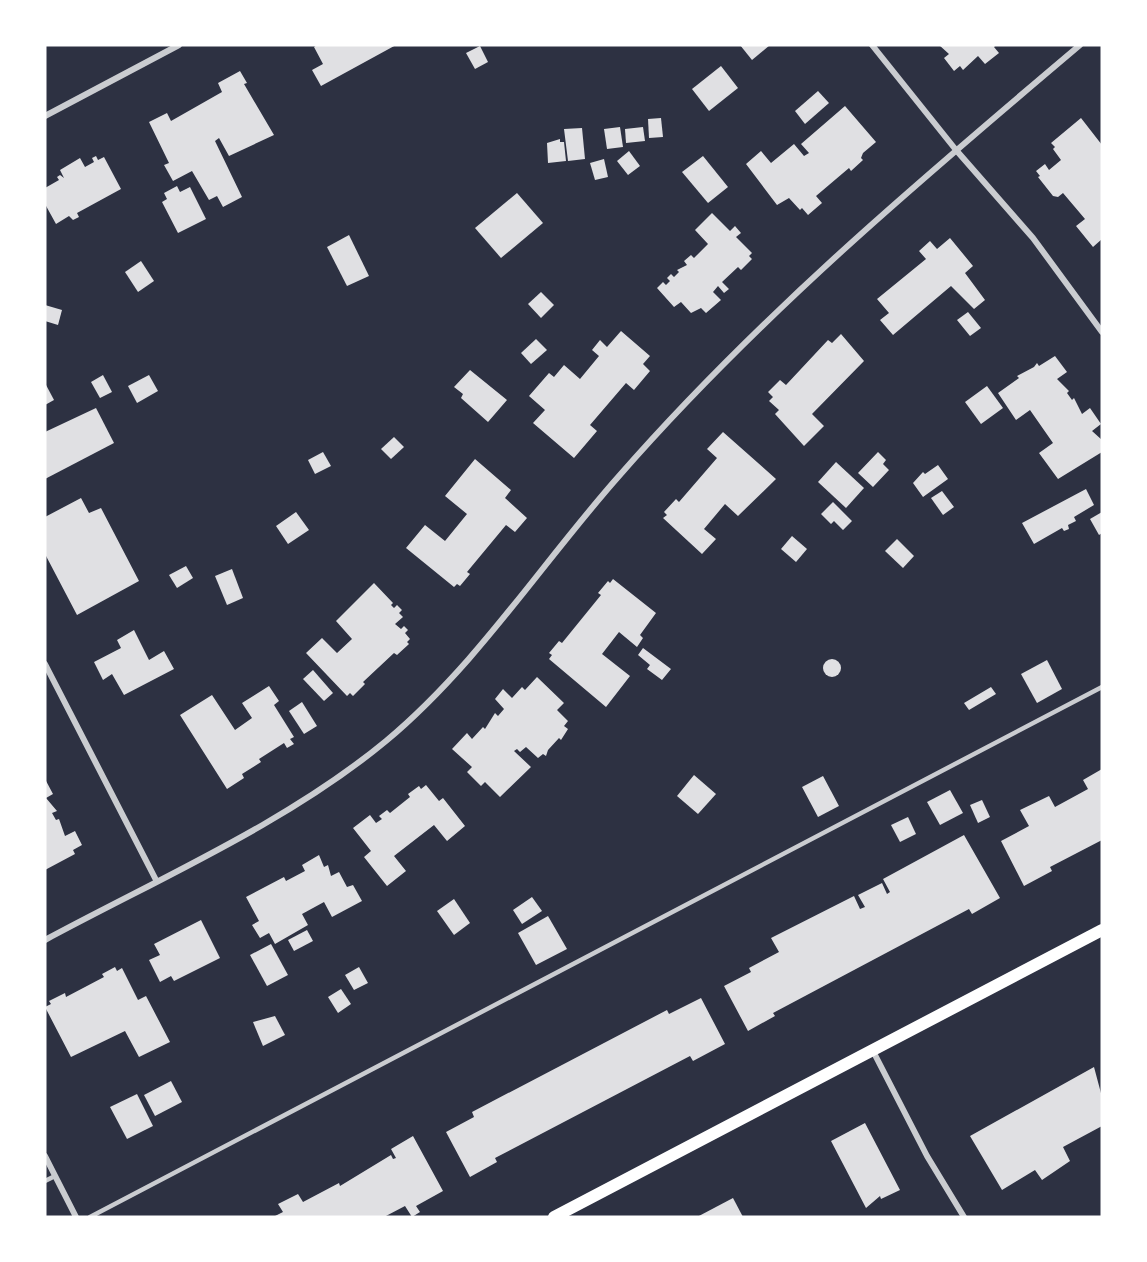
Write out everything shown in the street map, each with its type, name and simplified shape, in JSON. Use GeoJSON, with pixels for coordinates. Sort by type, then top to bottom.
{"type":"FeatureCollection","features":[{"type":"Feature","properties":{"kind":"main road"},"geometry":{"type":"LineString","coordinates":[[554,1217],[1102,930]]}},
{"type":"Feature","properties":{"kind":"street"},"geometry":{"type":"LineString","coordinates":[[45,116],[179,45]]}},
{"type":"Feature","properties":{"kind":"street"},"geometry":{"type":"LineString","coordinates":[[872,45],[956,150],[1033,238],[1102,332]]}},
{"type":"Feature","properties":{"kind":"street"},"geometry":{"type":"LineString","coordinates":[[45,940],[285,813],[382,744],[425,708],[469,660],[618,477],[711,377],[800,289],[956,150],[1080,45]]}},
{"type":"Feature","properties":{"kind":"street"},"geometry":{"type":"LineString","coordinates":[[45,664],[156,880]]}},
{"type":"Feature","properties":{"kind":"street"},"geometry":{"type":"LineString","coordinates":[[873,1051],[927,1156],[964,1217]]}},
{"type":"Feature","properties":{"kind":"street"},"geometry":{"type":"LineString","coordinates":[[45,1156],[76,1217]]}},
{"type":"Feature","properties":{"kind":"lane"},"geometry":{"type":"LineString","coordinates":[[90,1217],[1102,687]]}},
{"type":"Feature","properties":{"kind":"lane"},"geometry":{"type":"LineString","coordinates":[[45,1181],[55,1176]]}},
{"type":"Feature","properties":{"kind":"building"},"geometry":{"type":"Polygon","coordinates":[[[317,45],[396,45],[321,86],[312,70],[323,64],[314,47],[317,45]]]}},
{"type":"Feature","properties":{"kind":"building"},"geometry":{"type":"Polygon","coordinates":[[[740,45],[770,45],[752,60],[740,45]]]}},
{"type":"Feature","properties":{"kind":"building"},"geometry":{"type":"Polygon","coordinates":[[[939,45],[996,45],[994,47],[999,53],[985,64],[978,56],[963,70],[960,66],[954,71],[944,58],[949,54],[939,45]]]}},
{"type":"Feature","properties":{"kind":"building"},"geometry":{"type":"Polygon","coordinates":[[[480,46],[488,62],[475,69],[466,53],[480,46]]]}},
{"type":"Feature","properties":{"kind":"building"},"geometry":{"type":"Polygon","coordinates":[[[721,66],[738,88],[709,111],[692,89],[721,66]]]}},
{"type":"Feature","properties":{"kind":"building"},"geometry":{"type":"Polygon","coordinates":[[[240,71],[247,83],[244,84],[274,135],[229,156],[219,138],[215,141],[242,197],[223,207],[217,196],[209,200],[192,171],[173,181],[164,165],[169,163],[149,122],[167,113],[171,121],[222,92],[218,83],[240,71]]]}},
{"type":"Feature","properties":{"kind":"building"},"geometry":{"type":"Polygon","coordinates":[[[818,91],[829,103],[805,124],[795,111],[818,91]]]}},
{"type":"Feature","properties":{"kind":"building"},"geometry":{"type":"Polygon","coordinates":[[[845,106],[876,142],[863,153],[861,158],[863,160],[851,171],[849,168],[816,196],[822,203],[808,215],[789,198],[777,205],[746,164],[761,151],[771,163],[794,144],[804,156],[809,153],[801,144],[845,106]]]}},
{"type":"Feature","properties":{"kind":"building"},"geometry":{"type":"Polygon","coordinates":[[[661,118],[663,137],[649,138],[648,119],[661,118]]]}},
{"type":"Feature","properties":{"kind":"building"},"geometry":{"type":"Polygon","coordinates":[[[1081,118],[1102,145],[1102,239],[1093,247],[1076,226],[1085,219],[1063,193],[1058,197],[1053,196],[1036,171],[1045,164],[1049,170],[1061,160],[1051,143],[1081,118]]]}},
{"type":"Feature","properties":{"kind":"building"},"geometry":{"type":"Polygon","coordinates":[[[620,127],[623,147],[607,149],[604,129],[620,127]]]}},
{"type":"Feature","properties":{"kind":"building"},"geometry":{"type":"Polygon","coordinates":[[[643,127],[645,141],[626,143],[625,129],[643,127]]]}},
{"type":"Feature","properties":{"kind":"building"},"geometry":{"type":"Polygon","coordinates":[[[582,128],[585,159],[568,161],[564,129],[582,128]]]}},
{"type":"Feature","properties":{"kind":"building"},"geometry":{"type":"Polygon","coordinates":[[[560,139],[560,142],[564,142],[566,161],[548,163],[547,143],[560,139]]]}},
{"type":"Feature","properties":{"kind":"building"},"geometry":{"type":"Polygon","coordinates":[[[629,151],[640,166],[628,175],[617,161],[629,151]]]}},
{"type":"Feature","properties":{"kind":"building"},"geometry":{"type":"Polygon","coordinates":[[[96,156],[98,160],[104,157],[121,189],[77,213],[79,217],[73,220],[69,216],[56,224],[45,204],[45,188],[59,180],[57,177],[60,175],[64,178],[60,170],[80,158],[85,167],[94,162],[92,158],[96,156]]]}},
{"type":"Feature","properties":{"kind":"building"},"geometry":{"type":"Polygon","coordinates":[[[703,156],[728,187],[708,203],[682,172],[703,156]]]}},
{"type":"Feature","properties":{"kind":"building"},"geometry":{"type":"Polygon","coordinates":[[[604,159],[608,177],[595,180],[590,163],[604,159]]]}},
{"type":"Feature","properties":{"kind":"building"},"geometry":{"type":"Polygon","coordinates":[[[177,186],[180,192],[190,187],[206,219],[178,233],[162,202],[167,199],[164,193],[177,186]]]}},
{"type":"Feature","properties":{"kind":"building"},"geometry":{"type":"Polygon","coordinates":[[[517,193],[543,223],[501,258],[475,228],[517,193]]]}},
{"type":"Feature","properties":{"kind":"building"},"geometry":{"type":"Polygon","coordinates":[[[712,213],[730,231],[735,226],[741,233],[736,237],[752,253],[749,256],[752,259],[741,270],[738,267],[722,282],[729,289],[724,293],[718,286],[713,292],[721,300],[706,313],[701,308],[691,313],[681,302],[674,307],[657,288],[663,282],[666,285],[670,281],[667,278],[671,274],[674,277],[679,272],[677,270],[687,265],[684,261],[691,255],[694,258],[708,244],[695,230],[712,213]]]}},
{"type":"Feature","properties":{"kind":"building"},"geometry":{"type":"Polygon","coordinates":[[[349,235],[369,276],[347,286],[327,247],[349,235]]]}},
{"type":"Feature","properties":{"kind":"building"},"geometry":{"type":"Polygon","coordinates":[[[950,238],[973,266],[965,273],[985,300],[974,309],[951,286],[893,335],[880,320],[889,313],[877,299],[926,259],[919,251],[930,241],[937,249],[950,238]]]}},
{"type":"Feature","properties":{"kind":"building"},"geometry":{"type":"Polygon","coordinates":[[[141,261],[154,281],[138,292],[125,272],[141,261]]]}},
{"type":"Feature","properties":{"kind":"building"},"geometry":{"type":"Polygon","coordinates":[[[541,292],[554,305],[541,318],[528,304],[541,292]]]}},
{"type":"Feature","properties":{"kind":"building"},"geometry":{"type":"Polygon","coordinates":[[[45,305],[62,310],[58,325],[45,321],[45,305]]]}},
{"type":"Feature","properties":{"kind":"building"},"geometry":{"type":"Polygon","coordinates":[[[968,312],[981,328],[970,336],[957,320],[968,312]]]}},
{"type":"Feature","properties":{"kind":"building"},"geometry":{"type":"Polygon","coordinates":[[[621,331],[650,356],[643,364],[650,371],[634,390],[626,383],[590,425],[597,431],[574,458],[533,423],[545,410],[529,396],[549,373],[554,377],[564,365],[580,379],[599,356],[592,350],[600,340],[607,347],[621,331]]]}},
{"type":"Feature","properties":{"kind":"building"},"geometry":{"type":"Polygon","coordinates":[[[841,334],[864,361],[812,414],[824,426],[804,446],[775,414],[779,410],[769,401],[773,397],[768,392],[780,380],[786,385],[828,340],[832,343],[841,334]]]}},
{"type":"Feature","properties":{"kind":"building"},"geometry":{"type":"Polygon","coordinates":[[[536,339],[547,350],[531,364],[521,353],[536,339]]]}},
{"type":"Feature","properties":{"kind":"building"},"geometry":{"type":"Polygon","coordinates":[[[1055,356],[1067,372],[1057,379],[1069,391],[1067,393],[1072,400],[1074,398],[1082,414],[1090,408],[1101,424],[1092,431],[1102,440],[1102,452],[1058,479],[1039,453],[1053,443],[1030,410],[1016,420],[998,393],[1019,378],[1017,376],[1037,363],[1039,366],[1055,356]]]}},
{"type":"Feature","properties":{"kind":"building"},"geometry":{"type":"Polygon","coordinates":[[[470,370],[507,400],[488,422],[461,398],[463,394],[454,387],[470,370]]]}},
{"type":"Feature","properties":{"kind":"building"},"geometry":{"type":"Polygon","coordinates":[[[103,375],[112,392],[100,398],[91,382],[103,375]]]}},
{"type":"Feature","properties":{"kind":"building"},"geometry":{"type":"Polygon","coordinates":[[[149,375],[158,391],[137,403],[128,386],[149,375]]]}},
{"type":"Feature","properties":{"kind":"building"},"geometry":{"type":"Polygon","coordinates":[[[45,383],[54,400],[45,405],[45,383]]]}},
{"type":"Feature","properties":{"kind":"building"},"geometry":{"type":"Polygon","coordinates":[[[987,386],[1003,408],[981,424],[965,402],[987,386]]]}},
{"type":"Feature","properties":{"kind":"building"},"geometry":{"type":"Polygon","coordinates":[[[96,408],[114,443],[45,479],[45,432],[96,408]]]}},
{"type":"Feature","properties":{"kind":"building"},"geometry":{"type":"Polygon","coordinates":[[[723,432],[776,479],[738,516],[725,504],[704,529],[716,539],[702,554],[663,518],[667,515],[664,512],[676,499],[679,502],[717,458],[707,449],[723,432]]]}},
{"type":"Feature","properties":{"kind":"building"},"geometry":{"type":"Polygon","coordinates":[[[394,437],[404,447],[391,459],[381,449],[394,437]]]}},
{"type":"Feature","properties":{"kind":"building"},"geometry":{"type":"Polygon","coordinates":[[[323,452],[331,466],[315,474],[308,460],[323,452]]]}},
{"type":"Feature","properties":{"kind":"building"},"geometry":{"type":"Polygon","coordinates":[[[878,452],[886,460],[883,464],[889,470],[873,487],[858,473],[878,452]]]}},
{"type":"Feature","properties":{"kind":"building"},"geometry":{"type":"Polygon","coordinates":[[[475,459],[511,490],[505,498],[527,518],[515,532],[506,525],[467,572],[470,574],[460,586],[457,584],[454,587],[406,548],[425,525],[445,541],[467,514],[445,496],[475,459]]]}},
{"type":"Feature","properties":{"kind":"building"},"geometry":{"type":"Polygon","coordinates":[[[836,462],[864,488],[846,508],[818,482],[836,462]]]}},
{"type":"Feature","properties":{"kind":"building"},"geometry":{"type":"Polygon","coordinates":[[[938,465],[948,479],[923,497],[913,483],[923,472],[925,474],[938,465]]]}},
{"type":"Feature","properties":{"kind":"building"},"geometry":{"type":"Polygon","coordinates":[[[1086,489],[1094,505],[1074,517],[1076,521],[1068,525],[1069,529],[1064,531],[1062,528],[1034,544],[1022,523],[1086,489]]]}},
{"type":"Feature","properties":{"kind":"building"},"geometry":{"type":"Polygon","coordinates":[[[942,491],[954,507],[943,515],[931,498],[942,491]]]}},
{"type":"Feature","properties":{"kind":"building"},"geometry":{"type":"Polygon","coordinates":[[[81,498],[89,513],[101,508],[139,581],[77,615],[45,554],[45,517],[81,498]]]}},
{"type":"Feature","properties":{"kind":"building"},"geometry":{"type":"Polygon","coordinates":[[[833,502],[852,521],[843,530],[834,521],[831,524],[821,514],[833,502]]]}},
{"type":"Feature","properties":{"kind":"building"},"geometry":{"type":"Polygon","coordinates":[[[296,512],[309,530],[288,544],[276,526],[296,512]]]}},
{"type":"Feature","properties":{"kind":"building"},"geometry":{"type":"Polygon","coordinates":[[[1102,512],[1102,533],[1099,535],[1090,519],[1102,512]]]}},
{"type":"Feature","properties":{"kind":"building"},"geometry":{"type":"Polygon","coordinates":[[[792,536],[807,549],[796,562],[781,549],[792,536]]]}},
{"type":"Feature","properties":{"kind":"building"},"geometry":{"type":"Polygon","coordinates":[[[897,539],[914,556],[903,568],[885,551],[897,539]]]}},
{"type":"Feature","properties":{"kind":"building"},"geometry":{"type":"Polygon","coordinates":[[[186,566],[193,578],[177,588],[169,575],[186,566]]]}},
{"type":"Feature","properties":{"kind":"building"},"geometry":{"type":"Polygon","coordinates":[[[232,569],[243,598],[227,605],[215,576],[232,569]]]}},
{"type":"Feature","properties":{"kind":"building"},"geometry":{"type":"Polygon","coordinates":[[[613,579],[656,613],[640,635],[643,638],[637,647],[619,632],[602,654],[630,676],[606,707],[549,659],[552,655],[549,653],[559,641],[562,643],[601,595],[598,593],[608,581],[610,583],[613,579]]]}},
{"type":"Feature","properties":{"kind":"building"},"geometry":{"type":"Polygon","coordinates":[[[374,583],[393,603],[391,605],[394,608],[397,605],[402,610],[399,613],[403,617],[395,624],[401,629],[404,626],[408,630],[405,633],[410,639],[407,642],[409,644],[397,655],[394,653],[363,682],[365,684],[353,696],[350,693],[347,696],[306,653],[322,638],[337,653],[352,639],[336,621],[374,583]]]}},
{"type":"Feature","properties":{"kind":"building"},"geometry":{"type":"Polygon","coordinates":[[[134,630],[149,660],[164,651],[174,669],[124,695],[112,674],[103,680],[94,662],[121,648],[117,640],[134,630]]]}},
{"type":"Feature","properties":{"kind":"building"},"geometry":{"type":"Polygon","coordinates":[[[643,648],[671,669],[662,680],[647,669],[650,665],[638,655],[643,648]]]}},
{"type":"Feature","properties":{"kind":"building"},"geometry":{"type":"Polygon","coordinates":[[[832,659],[838,662],[841,668],[838,674],[832,677],[826,674],[823,668],[826,662],[832,659]]]}},
{"type":"Feature","properties":{"kind":"building"},"geometry":{"type":"Polygon","coordinates":[[[1047,660],[1062,689],[1037,703],[1021,674],[1047,660]]]}},
{"type":"Feature","properties":{"kind":"building"},"geometry":{"type":"Polygon","coordinates":[[[313,670],[333,693],[324,701],[303,679],[313,670]]]}},
{"type":"Feature","properties":{"kind":"building"},"geometry":{"type":"Polygon","coordinates":[[[537,677],[564,703],[557,710],[568,721],[564,726],[568,729],[561,740],[559,738],[548,750],[546,756],[543,754],[538,758],[526,747],[520,752],[517,749],[514,751],[531,767],[500,797],[485,782],[481,786],[467,772],[472,767],[452,749],[467,733],[472,739],[483,727],[485,729],[495,713],[498,716],[504,709],[495,699],[503,689],[512,698],[522,687],[525,690],[537,677]]]}},
{"type":"Feature","properties":{"kind":"building"},"geometry":{"type":"Polygon","coordinates":[[[269,686],[279,701],[274,705],[294,737],[290,739],[294,744],[287,748],[284,743],[259,759],[261,762],[242,774],[244,778],[227,789],[180,715],[212,695],[235,730],[252,718],[242,703],[269,686]]]}},
{"type":"Feature","properties":{"kind":"building"},"geometry":{"type":"Polygon","coordinates":[[[991,687],[996,694],[969,710],[964,703],[991,687]]]}},
{"type":"Feature","properties":{"kind":"building"},"geometry":{"type":"Polygon","coordinates":[[[302,702],[317,726],[304,734],[289,711],[302,702]]]}},
{"type":"Feature","properties":{"kind":"building"},"geometry":{"type":"Polygon","coordinates":[[[1102,769],[1102,840],[1050,867],[1052,871],[1024,886],[1001,841],[1029,826],[1020,810],[1049,796],[1055,807],[1088,789],[1083,780],[1102,769]]]}},
{"type":"Feature","properties":{"kind":"building"},"geometry":{"type":"Polygon","coordinates":[[[694,775],[716,794],[698,814],[677,796],[694,775]]]}},
{"type":"Feature","properties":{"kind":"building"},"geometry":{"type":"Polygon","coordinates":[[[823,776],[839,806],[818,817],[802,787],[823,776]]]}},
{"type":"Feature","properties":{"kind":"building"},"geometry":{"type":"Polygon","coordinates":[[[45,779],[53,794],[46,798],[57,811],[52,813],[56,820],[59,819],[65,836],[75,831],[82,845],[73,850],[75,854],[45,870],[45,779]]]}},
{"type":"Feature","properties":{"kind":"building"},"geometry":{"type":"Polygon","coordinates":[[[426,785],[439,801],[443,798],[465,826],[447,841],[434,825],[394,856],[406,871],[387,886],[364,857],[371,851],[353,828],[370,815],[376,823],[382,819],[379,816],[387,810],[390,813],[410,797],[408,794],[419,786],[421,789],[426,785]]]}},
{"type":"Feature","properties":{"kind":"building"},"geometry":{"type":"Polygon","coordinates":[[[950,790],[963,813],[940,825],[927,802],[950,790]]]}},
{"type":"Feature","properties":{"kind":"building"},"geometry":{"type":"Polygon","coordinates":[[[982,800],[990,817],[978,823],[970,805],[982,800]]]}},
{"type":"Feature","properties":{"kind":"building"},"geometry":{"type":"Polygon","coordinates":[[[908,817],[916,834],[900,842],[891,825],[908,817]]]}},
{"type":"Feature","properties":{"kind":"building"},"geometry":{"type":"Polygon","coordinates":[[[964,835],[1000,898],[972,914],[969,909],[773,1013],[775,1016],[748,1031],[724,986],[751,972],[749,968],[779,952],[771,938],[854,896],[860,909],[865,907],[858,895],[882,883],[887,894],[890,892],[883,879],[964,835]]]}},
{"type":"Feature","properties":{"kind":"building"},"geometry":{"type":"Polygon","coordinates":[[[319,855],[324,867],[328,865],[331,876],[339,872],[347,887],[353,885],[362,901],[332,917],[324,902],[302,914],[308,925],[275,944],[269,933],[260,938],[252,925],[259,921],[246,897],[284,877],[286,881],[305,871],[302,865],[319,855]]]}},
{"type":"Feature","properties":{"kind":"building"},"geometry":{"type":"Polygon","coordinates":[[[532,897],[542,911],[522,924],[513,910],[532,897]]]}},
{"type":"Feature","properties":{"kind":"building"},"geometry":{"type":"Polygon","coordinates":[[[454,899],[470,923],[454,935],[437,911],[454,899]]]}},
{"type":"Feature","properties":{"kind":"building"},"geometry":{"type":"Polygon","coordinates":[[[548,916],[567,949],[536,965],[518,933],[548,916]]]}},
{"type":"Feature","properties":{"kind":"building"},"geometry":{"type":"Polygon","coordinates":[[[201,920],[220,958],[174,981],[171,976],[160,982],[149,960],[160,955],[154,944],[201,920]]]}},
{"type":"Feature","properties":{"kind":"building"},"geometry":{"type":"Polygon","coordinates":[[[307,930],[313,941],[294,951],[288,940],[307,930]]]}},
{"type":"Feature","properties":{"kind":"building"},"geometry":{"type":"Polygon","coordinates":[[[271,944],[288,975],[267,986],[250,955],[271,944]]]}},
{"type":"Feature","properties":{"kind":"building"},"geometry":{"type":"Polygon","coordinates":[[[115,967],[117,971],[122,968],[138,1000],[146,996],[170,1042],[139,1057],[125,1031],[71,1057],[45,1007],[51,1004],[49,1001],[65,993],[66,997],[104,977],[102,974],[115,967]]]}},
{"type":"Feature","properties":{"kind":"building"},"geometry":{"type":"Polygon","coordinates":[[[359,967],[368,983],[354,990],[345,975],[359,967]]]}},
{"type":"Feature","properties":{"kind":"building"},"geometry":{"type":"Polygon","coordinates":[[[341,989],[351,1004],[338,1013],[328,997],[341,989]]]}},
{"type":"Feature","properties":{"kind":"building"},"geometry":{"type":"Polygon","coordinates":[[[701,998],[725,1044],[693,1061],[690,1056],[495,1158],[497,1162],[470,1177],[446,1132],[474,1117],[472,1112],[667,1010],[669,1014],[701,998]]]}},
{"type":"Feature","properties":{"kind":"building"},"geometry":{"type":"Polygon","coordinates":[[[275,1016],[285,1035],[263,1046],[253,1022],[275,1016]]]}},
{"type":"Feature","properties":{"kind":"building"},"geometry":{"type":"Polygon","coordinates":[[[1094,1067],[1102,1097],[1102,1126],[1063,1147],[1070,1161],[1042,1180],[1035,1170],[1002,1190],[970,1136],[1094,1067]]]}},
{"type":"Feature","properties":{"kind":"building"},"geometry":{"type":"Polygon","coordinates":[[[171,1081],[182,1102],[155,1116],[144,1095],[171,1081]]]}},
{"type":"Feature","properties":{"kind":"building"},"geometry":{"type":"Polygon","coordinates":[[[137,1094],[153,1126],[127,1139],[110,1107],[137,1094]]]}},
{"type":"Feature","properties":{"kind":"building"},"geometry":{"type":"Polygon","coordinates":[[[865,1123],[900,1190],[881,1199],[880,1196],[866,1208],[831,1141],[865,1123]]]}},
{"type":"Feature","properties":{"kind":"building"},"geometry":{"type":"Polygon","coordinates":[[[413,1136],[443,1191],[416,1206],[420,1212],[412,1217],[405,1206],[384,1217],[273,1217],[283,1212],[278,1204],[298,1194],[303,1202],[339,1183],[340,1186],[391,1155],[393,1159],[396,1158],[391,1149],[413,1136]]]}},
{"type":"Feature","properties":{"kind":"building"},"geometry":{"type":"Polygon","coordinates":[[[733,1198],[743,1217],[697,1217],[733,1198]]]}}]}
